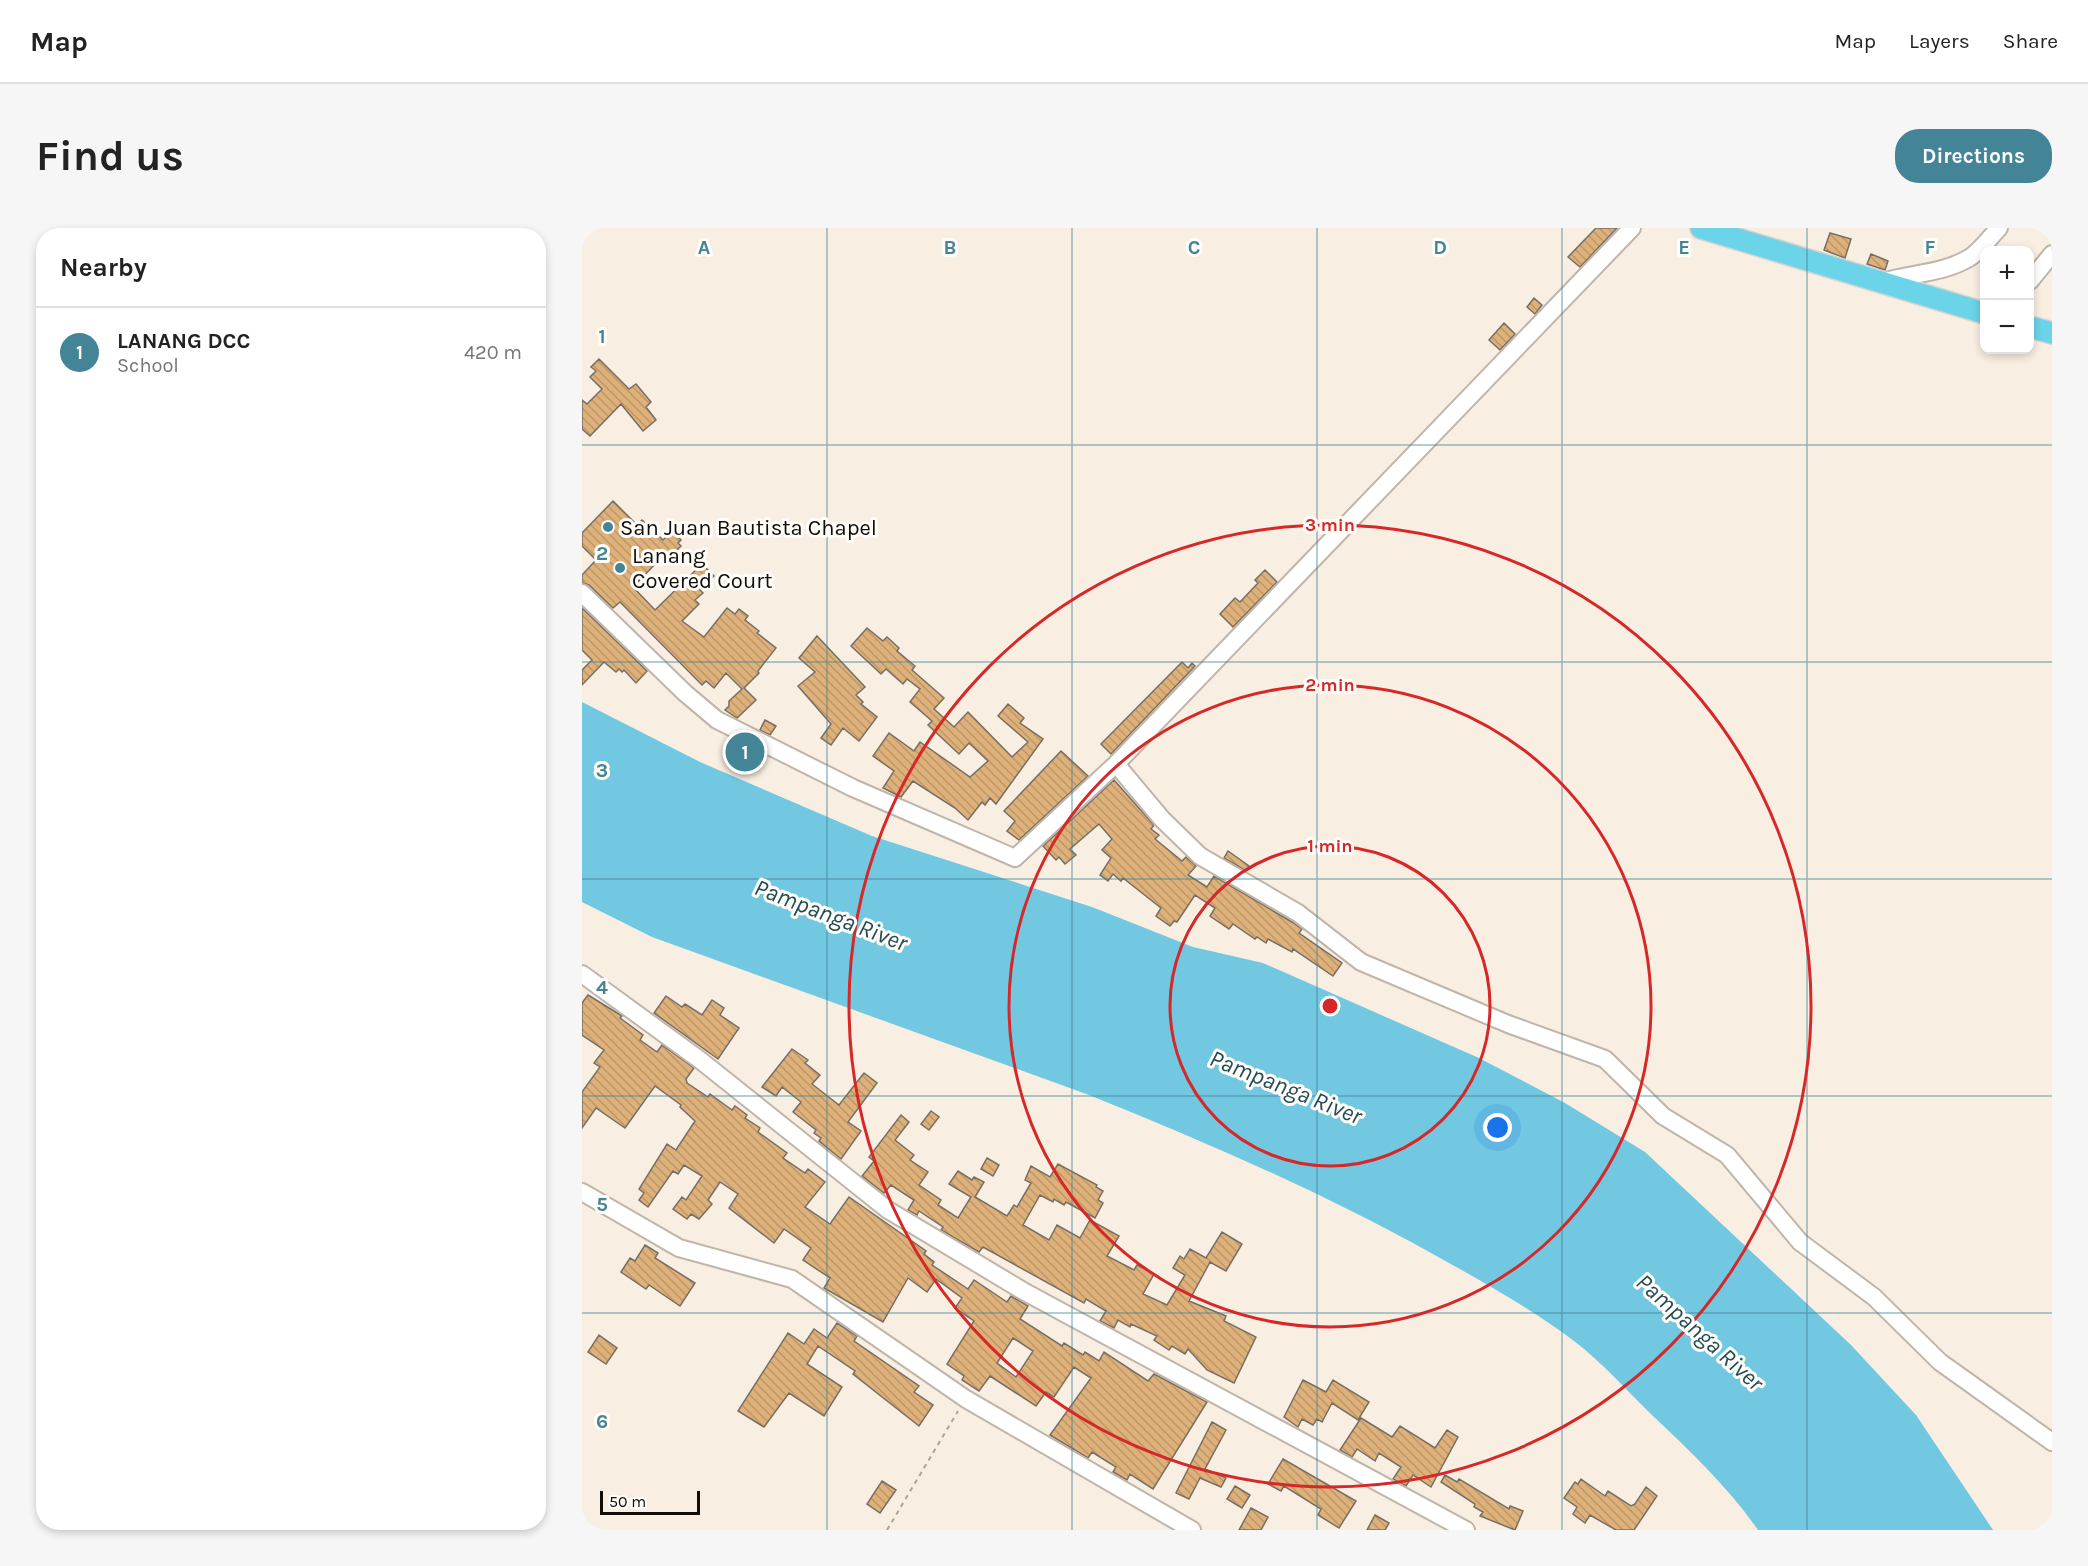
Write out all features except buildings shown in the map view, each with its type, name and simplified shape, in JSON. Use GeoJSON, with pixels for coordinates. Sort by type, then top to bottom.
{"type":"FeatureCollection","features":[{"type":"Feature","properties":{"kind":"main road"},"geometry":{"type":"LineString","coordinates":[[1701,228],[1739,232],[1882,282],[1980,312]]}},
{"type":"Feature","properties":{"kind":"main road"},"geometry":{"type":"LineString","coordinates":[[2034,328],[2052,333]]}},
{"type":"Feature","properties":{"kind":"street"},"geometry":{"type":"LineString","coordinates":[[582,593],[685,693],[717,720],[853,788],[1015,858],[1116,764],[1632,228]]}},
{"type":"Feature","properties":{"kind":"street"},"geometry":{"type":"LineString","coordinates":[[1882,282],[1904,275],[1941,271],[1971,257],[1999,228]]}},
{"type":"Feature","properties":{"kind":"street"},"geometry":{"type":"LineString","coordinates":[[2034,276],[2052,254]]}},
{"type":"Feature","properties":{"kind":"street"},"geometry":{"type":"LineString","coordinates":[[1116,764],[1162,819],[1200,856],[1299,913],[1361,962],[1508,1024],[1605,1059],[1663,1116],[1727,1155],[1800,1242],[1874,1297],[1940,1362],[2052,1442]]}},
{"type":"Feature","properties":{"kind":"street"},"geometry":{"type":"LineString","coordinates":[[582,974],[700,1060],[888,1210],[1025,1292],[1466,1530]]}},
{"type":"Feature","properties":{"kind":"street"},"geometry":{"type":"LineString","coordinates":[[582,1192],[679,1248],[792,1279],[966,1399],[1192,1530]]}},
{"type":"Feature","properties":{"kind":"path"},"geometry":{"type":"LineString","coordinates":[[887,1530],[966,1399]]}},
{"type":"Feature","properties":{"kind":"water","name":"Pampanga River"},"geometry":{"type":"Polygon","coordinates":[[[582,702],[700,762],[872,836],[1092,907],[1193,947],[1263,963],[1479,1058],[1565,1103],[1645,1152],[1851,1345],[1916,1415],[1993,1530],[1758,1530],[1735,1499],[1708,1470],[1585,1350],[1540,1317],[1504,1295],[1390,1231],[1263,1169],[1089,1095],[652,937],[582,902],[582,702]]]}},
{"type":"Feature","properties":{"kind":"place","name":"San Juan Bautista Chapel"},"geometry":{"type":"Point","coordinates":[608,527]}},
{"type":"Feature","properties":{"kind":"place","name":"Lanang Covered Court"},"geometry":{"type":"Point","coordinates":[620,568]}},
{"type":"Feature","properties":{"kind":"place","name":"LANANG DCC"},"geometry":{"type":"Point","coordinates":[745,752]}}]}
